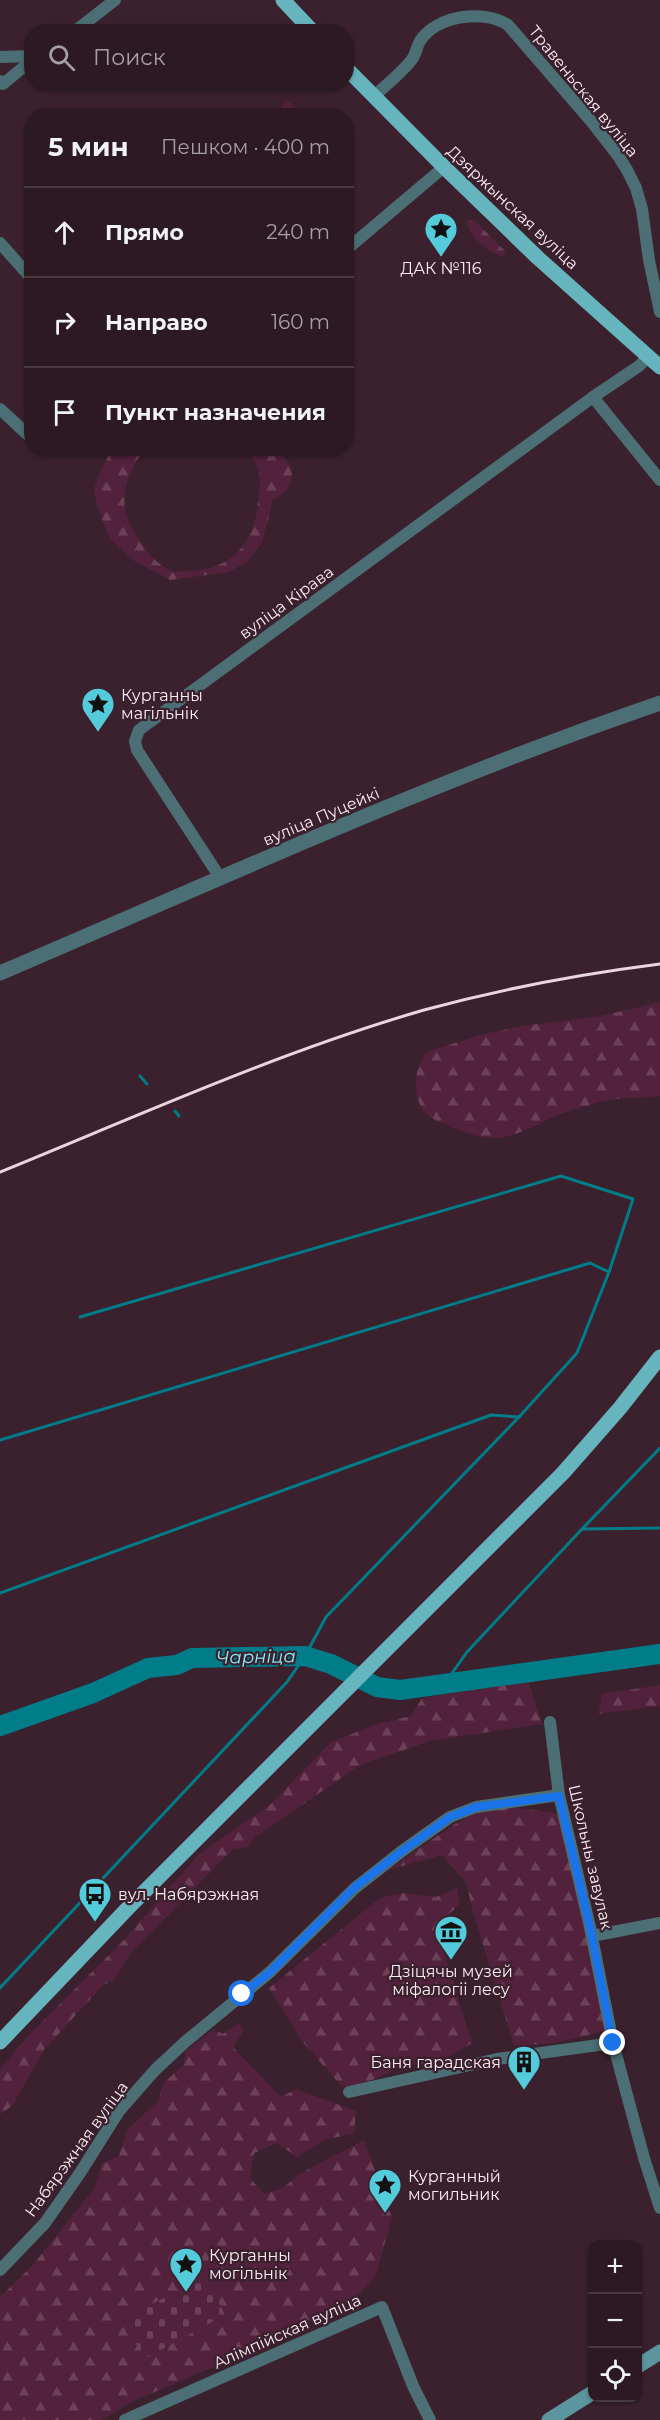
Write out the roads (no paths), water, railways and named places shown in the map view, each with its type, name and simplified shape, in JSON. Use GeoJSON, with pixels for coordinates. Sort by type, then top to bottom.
{"type":"FeatureCollection","features":[{"type":"Feature","properties":{"kind":"main road"},"geometry":{"type":"LineString","coordinates":[[283,0],[306,24]]}},
{"type":"Feature","properties":{"kind":"main road","name":"Дзяржынская вуліца"},"geometry":{"type":"LineString","coordinates":[[354,77],[538,258],[660,367]]}},
{"type":"Feature","properties":{"kind":"main road"},"geometry":{"type":"LineString","coordinates":[[0,2042],[128,1908],[389,1650],[563,1473],[620,1408],[660,1357]]}},
{"type":"Feature","properties":{"kind":"main road"},"geometry":{"type":"LineString","coordinates":[[642,2363],[660,2352]]}},
{"type":"Feature","properties":{"kind":"main road"},"geometry":{"type":"LineString","coordinates":[[549,2420],[588,2396]]}},
{"type":"Feature","properties":{"kind":"street"},"geometry":{"type":"LineString","coordinates":[[84,24],[115,0]]}},
{"type":"Feature","properties":{"kind":"street","name":"Травеньская вуліца"},"geometry":{"type":"LineString","coordinates":[[373,97],[413,58],[421,39],[435,27],[455,19],[475,15],[500,19],[508,25],[591,121],[627,170],[636,188],[642,209],[649,260],[660,312]]}},
{"type":"Feature","properties":{"kind":"street"},"geometry":{"type":"LineString","coordinates":[[0,57],[24,58]]}},
{"type":"Feature","properties":{"kind":"street"},"geometry":{"type":"LineString","coordinates":[[0,81],[3,84],[24,65]]}},
{"type":"Feature","properties":{"kind":"street"},"geometry":{"type":"LineString","coordinates":[[354,243],[444,167]]}},
{"type":"Feature","properties":{"kind":"street"},"geometry":{"type":"LineString","coordinates":[[0,243],[24,270]]}},
{"type":"Feature","properties":{"kind":"street","name":"вуліца Кірава"},"geometry":{"type":"LineString","coordinates":[[221,879],[137,750],[135,741],[139,730],[593,397],[639,366],[648,357]]}},
{"type":"Feature","properties":{"kind":"street"},"geometry":{"type":"LineString","coordinates":[[593,397],[660,480]]}},
{"type":"Feature","properties":{"kind":"street"},"geometry":{"type":"LineString","coordinates":[[0,409],[24,431]]}},
{"type":"Feature","properties":{"kind":"street","name":"вуліца Пуцейкі"},"geometry":{"type":"LineString","coordinates":[[0,973],[360,818],[565,736],[660,703]]}},
{"type":"Feature","properties":{"kind":"street","name":"Школьны завулак"},"geometry":{"type":"LineString","coordinates":[[550,1722],[559,1796],[592,1936],[613,2043],[660,2208]]}},
{"type":"Feature","properties":{"kind":"street","name":"Набярэжная вуліца"},"geometry":{"type":"LineString","coordinates":[[0,2270],[45,2223],[119,2111],[155,2070],[185,2042],[270,1972],[355,1887],[450,1817],[476,1807],[559,1796]]}},
{"type":"Feature","properties":{"kind":"street"},"geometry":{"type":"LineString","coordinates":[[592,1936],[660,1923]]}},
{"type":"Feature","properties":{"kind":"street"},"geometry":{"type":"LineString","coordinates":[[349,2092],[497,2059],[613,2043]]}},
{"type":"Feature","properties":{"kind":"street","name":"Алімпійская вуліца"},"geometry":{"type":"LineString","coordinates":[[125,2420],[382,2307],[413,2386],[430,2420]]}},
{"type":"Feature","properties":{"kind":"waterway"},"geometry":{"type":"LineString","coordinates":[[140,1076],[147,1084]]}},
{"type":"Feature","properties":{"kind":"waterway"},"geometry":{"type":"LineString","coordinates":[[175,1111],[179,1116]]}},
{"type":"Feature","properties":{"kind":"waterway"},"geometry":{"type":"LineString","coordinates":[[0,1988],[287,1682],[305,1656],[326,1617],[519,1417],[577,1353],[609,1272],[633,1199],[561,1176],[80,1317]]}},
{"type":"Feature","properties":{"kind":"waterway"},"geometry":{"type":"LineString","coordinates":[[0,1440],[590,1263],[609,1272]]}},
{"type":"Feature","properties":{"kind":"waterway"},"geometry":{"type":"LineString","coordinates":[[0,1593],[491,1415],[519,1417]]}},
{"type":"Feature","properties":{"kind":"waterway"},"geometry":{"type":"LineString","coordinates":[[582,1529],[660,1448]]}},
{"type":"Feature","properties":{"kind":"waterway"},"geometry":{"type":"LineString","coordinates":[[445,1683],[467,1652],[582,1529],[660,1528]]}},
{"type":"Feature","properties":{"kind":"waterway","name":"Чарніца"},"geometry":{"type":"LineString","coordinates":[[0,1726],[93,1693],[148,1668],[177,1665],[192,1658],[305,1656],[331,1664],[377,1687],[400,1690],[660,1654]]}},
{"type":"Feature","properties":{"kind":"railway"},"geometry":{"type":"LineString","coordinates":[[0,1172],[210,1085],[370,1027],[453,1002],[512,989],[571,977],[660,964]]}},
{"type":"Feature","properties":{"kind":"place","name":"ДАК №116"},"geometry":{"type":"Point","coordinates":[441,258]}},
{"type":"Feature","properties":{"kind":"place","name":"Курганны магільнік"},"geometry":{"type":"Point","coordinates":[98,733]}},
{"type":"Feature","properties":{"kind":"place","name":"вул. Набярэжная"},"geometry":{"type":"Point","coordinates":[95,1923]}},
{"type":"Feature","properties":{"kind":"place","name":"Дзіцячы музей міфалогіі лесу"},"geometry":{"type":"Point","coordinates":[451,1961]}},
{"type":"Feature","properties":{"kind":"place","name":"Баня гарадская"},"geometry":{"type":"Point","coordinates":[524,2091]}},
{"type":"Feature","properties":{"kind":"place","name":"Курганный могильник"},"geometry":{"type":"Point","coordinates":[385,2214]}},
{"type":"Feature","properties":{"kind":"place","name":"Курганны могільнік"},"geometry":{"type":"Point","coordinates":[186,2293]}}]}
